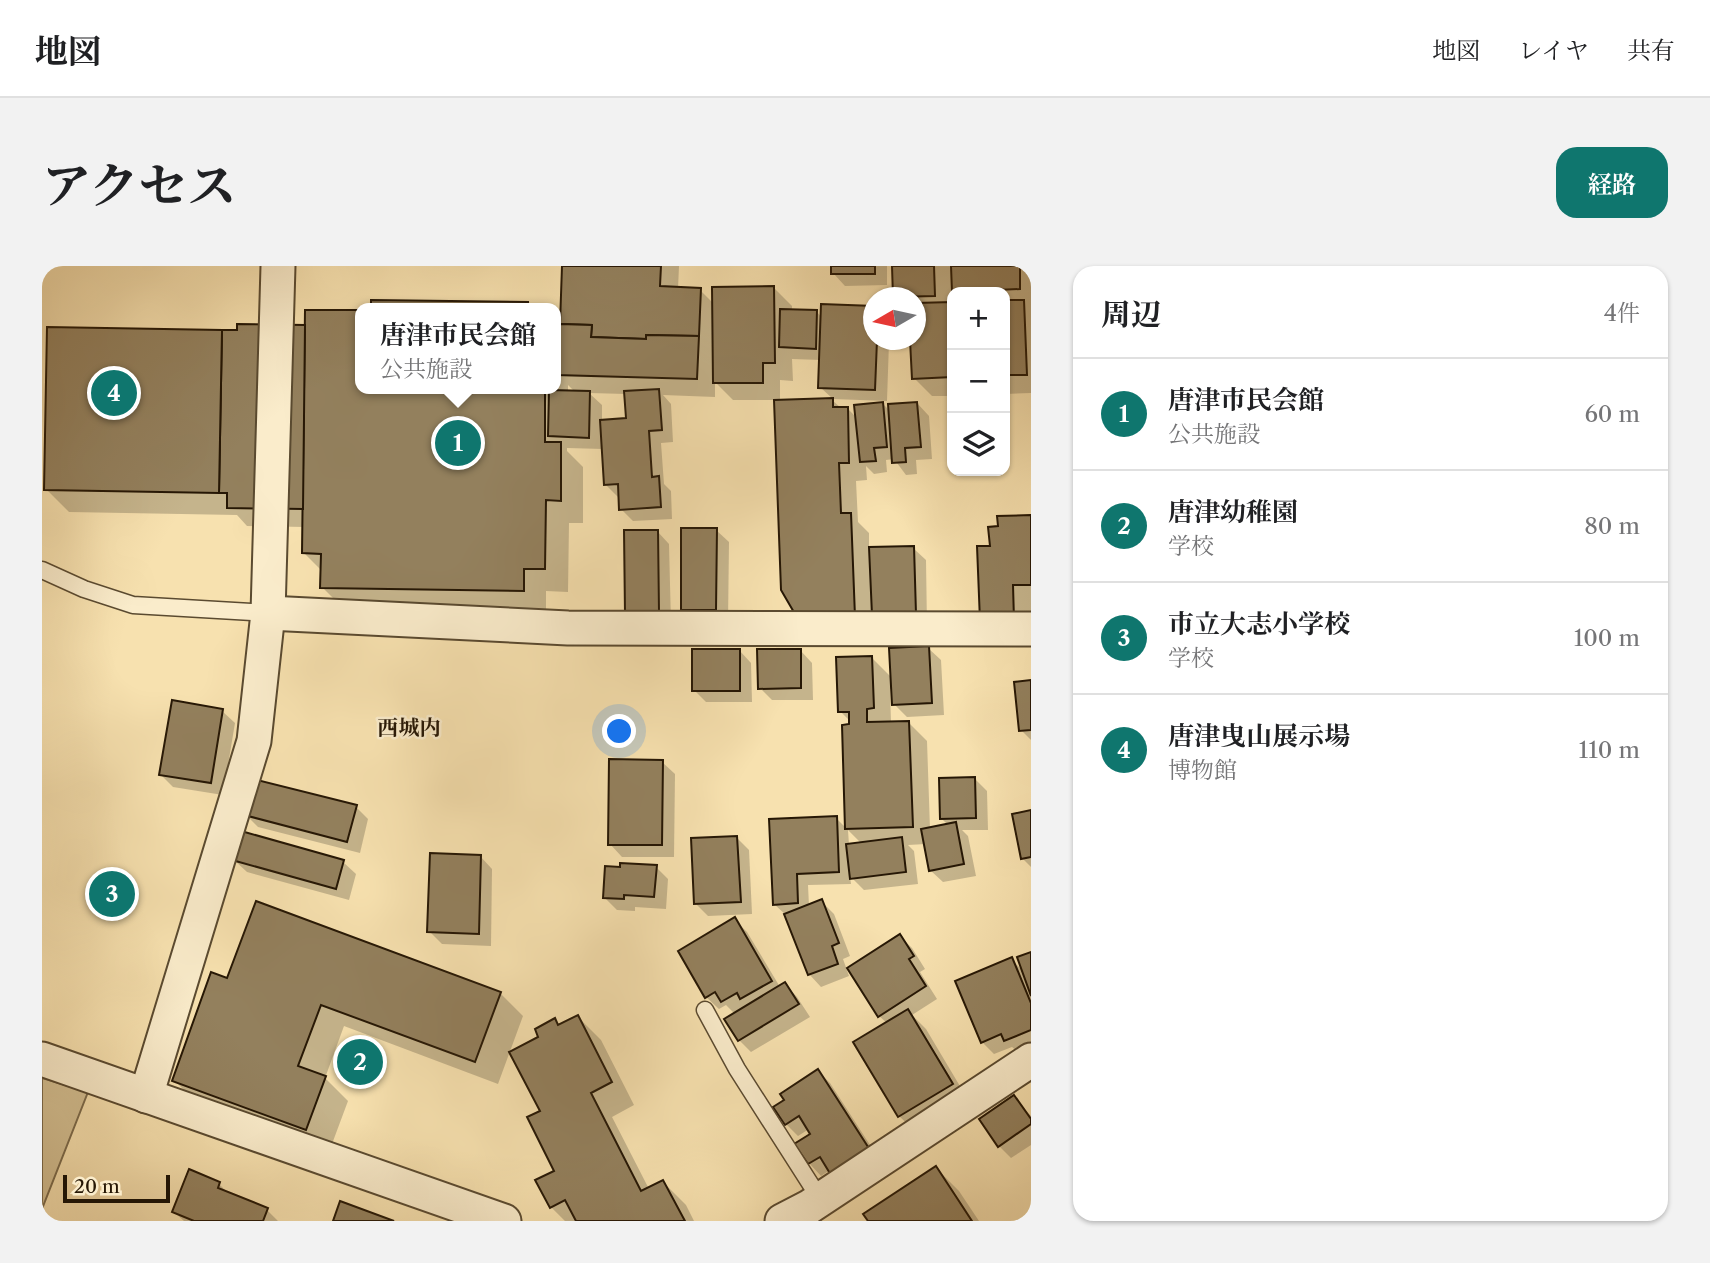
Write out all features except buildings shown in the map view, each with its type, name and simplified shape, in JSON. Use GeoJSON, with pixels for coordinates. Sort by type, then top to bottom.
{"type":"FeatureCollection","features":[{"type":"Feature","properties":{"kind":"street"},"geometry":{"type":"LineString","coordinates":[[146,1096],[254,741],[268,613],[278,266]]}},
{"type":"Feature","properties":{"kind":"street"},"geometry":{"type":"LineString","coordinates":[[268,613],[568,628],[1031,629]]}},
{"type":"Feature","properties":{"kind":"street"},"geometry":{"type":"LineString","coordinates":[[42,1059],[504,1221]]}},
{"type":"Feature","properties":{"kind":"street"},"geometry":{"type":"LineString","coordinates":[[782,1221],[820,1199],[1031,1060]]}},
{"type":"Feature","properties":{"kind":"lane"},"geometry":{"type":"LineString","coordinates":[[42,570],[84,589],[133,605],[268,613]]}},
{"type":"Feature","properties":{"kind":"lane"},"geometry":{"type":"LineString","coordinates":[[705,1010],[737,1069],[820,1199]]}},
{"type":"Feature","properties":{"kind":"shaded area"},"geometry":{"type":"Polygon","coordinates":[[[42,1078],[88,1092],[42,1209],[42,1078]]]}},
{"type":"Feature","properties":{"kind":"place","name":"唐津曳山展示場"},"geometry":{"type":"Point","coordinates":[114,393]}},
{"type":"Feature","properties":{"kind":"place","name":"唐津市民会館"},"geometry":{"type":"Point","coordinates":[458,443]}},
{"type":"Feature","properties":{"kind":"place","name":"市立大志小学校"},"geometry":{"type":"Point","coordinates":[112,894]}},
{"type":"Feature","properties":{"kind":"place","name":"唐津幼稚園"},"geometry":{"type":"Point","coordinates":[360,1062]}},
{"type":"Feature","properties":{"kind":"district","name":"西城内"},"geometry":{"type":"Point","coordinates":[409,727]}}]}
